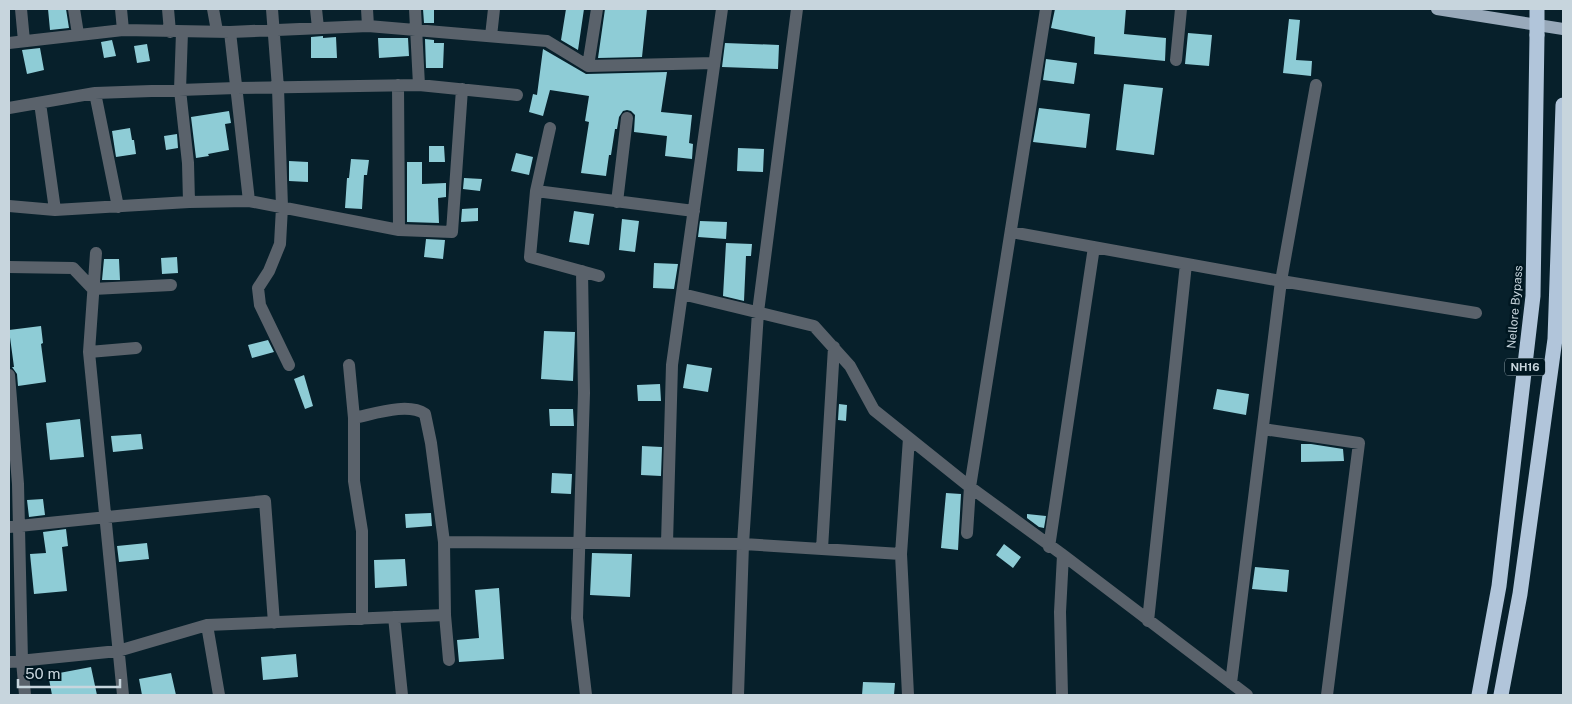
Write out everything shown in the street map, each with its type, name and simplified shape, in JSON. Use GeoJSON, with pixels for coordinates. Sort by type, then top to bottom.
{"type":"FeatureCollection","features":[{"type":"Feature","properties":{"kind":"highway","name":"Nellore Bypass"},"geometry":{"type":"LineString","coordinates":[[1479,695],[1499,586],[1533,296],[1537,9]]}},
{"type":"Feature","properties":{"kind":"highway","name":"NH16"},"geometry":{"type":"LineString","coordinates":[[1501,695],[1520,594],[1555,339],[1563,105]]}},
{"type":"Feature","properties":{"kind":"main road"},"geometry":{"type":"LineString","coordinates":[[1437,9],[1563,30]]}},
{"type":"Feature","properties":{"kind":"street"},"geometry":{"type":"LineString","coordinates":[[21,9],[24,41]]}},
{"type":"Feature","properties":{"kind":"street"},"geometry":{"type":"LineString","coordinates":[[74,9],[78,34]]}},
{"type":"Feature","properties":{"kind":"street"},"geometry":{"type":"LineString","coordinates":[[120,9],[123,30]]}},
{"type":"Feature","properties":{"kind":"street"},"geometry":{"type":"LineString","coordinates":[[168,9],[176,32],[188,163],[189,202]]}},
{"type":"Feature","properties":{"kind":"street"},"geometry":{"type":"LineString","coordinates":[[213,9],[224,31],[236,88],[249,201]]}},
{"type":"Feature","properties":{"kind":"street"},"geometry":{"type":"LineString","coordinates":[[272,9],[278,88],[282,207],[280,244],[269,271],[258,288],[260,305],[289,366]]}},
{"type":"Feature","properties":{"kind":"street"},"geometry":{"type":"LineString","coordinates":[[316,9],[318,28]]}},
{"type":"Feature","properties":{"kind":"street"},"geometry":{"type":"LineString","coordinates":[[366,9],[368,26]]}},
{"type":"Feature","properties":{"kind":"street"},"geometry":{"type":"LineString","coordinates":[[415,9],[420,85]]}},
{"type":"Feature","properties":{"kind":"street"},"geometry":{"type":"LineString","coordinates":[[491,36],[494,9]]}},
{"type":"Feature","properties":{"kind":"street"},"geometry":{"type":"LineString","coordinates":[[588,66],[597,9]]}},
{"type":"Feature","properties":{"kind":"street"},"geometry":{"type":"LineString","coordinates":[[667,544],[672,365],[722,9]]}},
{"type":"Feature","properties":{"kind":"street"},"geometry":{"type":"LineString","coordinates":[[738,695],[743,544],[758,312],[797,9]]}},
{"type":"Feature","properties":{"kind":"street"},"geometry":{"type":"LineString","coordinates":[[967,533],[970,487],[1046,9]]}},
{"type":"Feature","properties":{"kind":"street"},"geometry":{"type":"LineString","coordinates":[[1176,60],[1181,9]]}},
{"type":"Feature","properties":{"kind":"street"},"geometry":{"type":"LineString","coordinates":[[9,43],[123,30],[176,32],[368,26],[547,41],[588,66],[714,63]]}},
{"type":"Feature","properties":{"kind":"street"},"geometry":{"type":"LineString","coordinates":[[398,85],[398,230]]}},
{"type":"Feature","properties":{"kind":"street"},"geometry":{"type":"LineString","coordinates":[[9,108],[95,94],[236,88],[420,85],[517,95]]}},
{"type":"Feature","properties":{"kind":"street"},"geometry":{"type":"LineString","coordinates":[[1231,683],[1282,281],[1316,85]]}},
{"type":"Feature","properties":{"kind":"street"},"geometry":{"type":"LineString","coordinates":[[9,206],[56,210],[189,202],[249,201],[398,230],[452,232],[462,89]]}},
{"type":"Feature","properties":{"kind":"street"},"geometry":{"type":"LineString","coordinates":[[95,94],[118,207]]}},
{"type":"Feature","properties":{"kind":"street"},"geometry":{"type":"LineString","coordinates":[[40,102],[56,210]]}},
{"type":"Feature","properties":{"kind":"street"},"geometry":{"type":"LineString","coordinates":[[617,202],[627,118]]}},
{"type":"Feature","properties":{"kind":"street"},"geometry":{"type":"LineString","coordinates":[[550,128],[536,191],[530,257],[598,276]]}},
{"type":"Feature","properties":{"kind":"street"},"geometry":{"type":"LineString","coordinates":[[536,191],[694,211]]}},
{"type":"Feature","properties":{"kind":"street"},"geometry":{"type":"LineString","coordinates":[[1011,232],[1476,314]]}},
{"type":"Feature","properties":{"kind":"street"},"geometry":{"type":"LineString","coordinates":[[1050,547],[1094,247]]}},
{"type":"Feature","properties":{"kind":"street"},"geometry":{"type":"LineString","coordinates":[[96,253],[90,352],[123,695]]}},
{"type":"Feature","properties":{"kind":"street"},"geometry":{"type":"LineString","coordinates":[[1148,620],[1186,264]]}},
{"type":"Feature","properties":{"kind":"street"},"geometry":{"type":"LineString","coordinates":[[9,267],[72,268],[93,289],[171,285]]}},
{"type":"Feature","properties":{"kind":"street"},"geometry":{"type":"LineString","coordinates":[[582,271],[584,393],[577,618],[586,695]]}},
{"type":"Feature","properties":{"kind":"street"},"geometry":{"type":"LineString","coordinates":[[682,294],[814,326],[850,366],[874,410],[970,487],[1247,695]]}},
{"type":"Feature","properties":{"kind":"street"},"geometry":{"type":"LineString","coordinates":[[90,352],[136,348]]}},
{"type":"Feature","properties":{"kind":"street"},"geometry":{"type":"LineString","coordinates":[[822,549],[834,348]]}},
{"type":"Feature","properties":{"kind":"street"},"geometry":{"type":"LineString","coordinates":[[349,366],[354,418],[354,481],[362,531],[362,619]]}},
{"type":"Feature","properties":{"kind":"street"},"geometry":{"type":"LineString","coordinates":[[9,375],[18,484],[14,527],[15,661],[25,695]]}},
{"type":"Feature","properties":{"kind":"street"},"geometry":{"type":"LineString","coordinates":[[354,418],[408,408],[420,410],[425,414],[431,443],[444,542],[445,615],[449,660]]}},
{"type":"Feature","properties":{"kind":"street"},"geometry":{"type":"LineString","coordinates":[[1263,429],[1359,443],[1327,695]]}},
{"type":"Feature","properties":{"kind":"street"},"geometry":{"type":"LineString","coordinates":[[908,695],[901,554],[909,438]]}},
{"type":"Feature","properties":{"kind":"street"},"geometry":{"type":"LineString","coordinates":[[14,527],[265,501],[274,623]]}},
{"type":"Feature","properties":{"kind":"street"},"geometry":{"type":"LineString","coordinates":[[444,542],[743,544],[901,554]]}},
{"type":"Feature","properties":{"kind":"street"},"geometry":{"type":"LineString","coordinates":[[1062,695],[1060,612],[1063,555]]}},
{"type":"Feature","properties":{"kind":"street"},"geometry":{"type":"LineString","coordinates":[[15,661],[118,651],[208,626],[445,615]]}},
{"type":"Feature","properties":{"kind":"street"},"geometry":{"type":"LineString","coordinates":[[394,617],[402,695]]}},
{"type":"Feature","properties":{"kind":"street"},"geometry":{"type":"LineString","coordinates":[[208,626],[219,695]]}},
{"type":"Feature","properties":{"kind":"building"},"geometry":{"type":"Polygon","coordinates":[[[48,9],[66,9],[69,28],[50,30],[48,9]]]}},
{"type":"Feature","properties":{"kind":"building"},"geometry":{"type":"Polygon","coordinates":[[[423,9],[434,9],[434,23],[424,23],[423,9]]]}},
{"type":"Feature","properties":{"kind":"building"},"geometry":{"type":"Polygon","coordinates":[[[566,9],[584,9],[578,50],[561,40],[566,9]]]}},
{"type":"Feature","properties":{"kind":"building"},"geometry":{"type":"Polygon","coordinates":[[[605,9],[647,9],[642,57],[598,58],[605,9]]]}},
{"type":"Feature","properties":{"kind":"building"},"geometry":{"type":"Polygon","coordinates":[[[1055,9],[1126,9],[1124,34],[1166,38],[1165,61],[1094,54],[1095,37],[1051,28],[1055,9]]]}},
{"type":"Feature","properties":{"kind":"building"},"geometry":{"type":"Polygon","coordinates":[[[1289,19],[1300,20],[1296,60],[1312,61],[1311,76],[1283,73],[1289,19]]]}},
{"type":"Feature","properties":{"kind":"building"},"geometry":{"type":"Polygon","coordinates":[[[1188,33],[1212,35],[1209,66],[1185,64],[1188,33]]]}},
{"type":"Feature","properties":{"kind":"building"},"geometry":{"type":"Polygon","coordinates":[[[323,36],[323,38],[336,37],[337,58],[311,58],[311,37],[323,36]]]}},
{"type":"Feature","properties":{"kind":"building"},"geometry":{"type":"Polygon","coordinates":[[[378,38],[408,38],[409,56],[379,58],[378,38]]]}},
{"type":"Feature","properties":{"kind":"building"},"geometry":{"type":"Polygon","coordinates":[[[425,39],[434,40],[434,43],[444,43],[443,68],[426,68],[425,39]]]}},
{"type":"Feature","properties":{"kind":"building"},"geometry":{"type":"Polygon","coordinates":[[[112,40],[116,56],[104,58],[101,42],[112,40]]]}},
{"type":"Feature","properties":{"kind":"building"},"geometry":{"type":"Polygon","coordinates":[[[725,43],[779,45],[778,69],[722,67],[725,43]]]}},
{"type":"Feature","properties":{"kind":"building"},"geometry":{"type":"Polygon","coordinates":[[[147,44],[150,61],[137,63],[134,46],[147,44]]]}},
{"type":"Feature","properties":{"kind":"building"},"geometry":{"type":"Polygon","coordinates":[[[40,48],[44,70],[27,74],[22,50],[40,48]]]}},
{"type":"Feature","properties":{"kind":"building"},"geometry":{"type":"Polygon","coordinates":[[[543,49],[586,74],[667,72],[661,112],[692,115],[689,143],[693,144],[692,159],[665,156],[667,136],[634,132],[635,115],[627,110],[623,111],[619,117],[617,129],[615,129],[606,176],[581,173],[589,122],[585,121],[589,96],[550,90],[543,116],[529,112],[533,94],[537,95],[543,49]]]}},
{"type":"Feature","properties":{"kind":"building"},"geometry":{"type":"Polygon","coordinates":[[[1046,59],[1077,63],[1074,84],[1043,80],[1046,59]]]}},
{"type":"Feature","properties":{"kind":"building"},"geometry":{"type":"Polygon","coordinates":[[[1124,84],[1163,88],[1154,155],[1116,150],[1124,84]]]}},
{"type":"Feature","properties":{"kind":"building"},"geometry":{"type":"Polygon","coordinates":[[[1039,108],[1090,114],[1086,148],[1033,142],[1039,108]]]}},
{"type":"Feature","properties":{"kind":"building"},"geometry":{"type":"Polygon","coordinates":[[[229,111],[231,123],[225,124],[229,150],[196,158],[191,117],[229,111]]]}},
{"type":"Feature","properties":{"kind":"building"},"geometry":{"type":"Polygon","coordinates":[[[130,128],[136,154],[116,157],[112,131],[130,128]]]}},
{"type":"Feature","properties":{"kind":"building"},"geometry":{"type":"Polygon","coordinates":[[[177,134],[178,148],[166,150],[164,136],[177,134]]]}},
{"type":"Feature","properties":{"kind":"building"},"geometry":{"type":"Polygon","coordinates":[[[429,146],[444,146],[445,162],[429,162],[429,146]]]}},
{"type":"Feature","properties":{"kind":"building"},"geometry":{"type":"Polygon","coordinates":[[[738,148],[764,149],[763,172],[737,171],[738,148]]]}},
{"type":"Feature","properties":{"kind":"building"},"geometry":{"type":"Polygon","coordinates":[[[516,153],[533,157],[529,175],[511,171],[516,153]]]}},
{"type":"Feature","properties":{"kind":"building"},"geometry":{"type":"Polygon","coordinates":[[[351,159],[369,160],[367,175],[364,175],[362,209],[345,208],[347,178],[349,178],[351,159]]]}},
{"type":"Feature","properties":{"kind":"building"},"geometry":{"type":"Polygon","coordinates":[[[289,161],[308,162],[308,182],[289,181],[289,161]]]}},
{"type":"Feature","properties":{"kind":"building"},"geometry":{"type":"Polygon","coordinates":[[[407,162],[422,162],[422,184],[446,183],[446,197],[438,198],[439,223],[407,222],[407,162]]]}},
{"type":"Feature","properties":{"kind":"building"},"geometry":{"type":"Polygon","coordinates":[[[464,178],[482,179],[480,191],[463,189],[464,178]]]}},
{"type":"Feature","properties":{"kind":"building"},"geometry":{"type":"Polygon","coordinates":[[[478,208],[478,221],[461,222],[462,209],[478,208]]]}},
{"type":"Feature","properties":{"kind":"building"},"geometry":{"type":"Polygon","coordinates":[[[574,211],[594,214],[589,245],[569,242],[574,211]]]}},
{"type":"Feature","properties":{"kind":"building"},"geometry":{"type":"Polygon","coordinates":[[[622,219],[639,221],[635,252],[619,250],[622,219]]]}},
{"type":"Feature","properties":{"kind":"building"},"geometry":{"type":"Polygon","coordinates":[[[700,221],[727,222],[726,239],[698,237],[700,221]]]}},
{"type":"Feature","properties":{"kind":"building"},"geometry":{"type":"Polygon","coordinates":[[[426,239],[445,240],[443,259],[424,257],[426,239]]]}},
{"type":"Feature","properties":{"kind":"building"},"geometry":{"type":"Polygon","coordinates":[[[726,243],[752,244],[751,256],[746,256],[744,301],[723,296],[726,243]]]}},
{"type":"Feature","properties":{"kind":"building"},"geometry":{"type":"Polygon","coordinates":[[[177,257],[178,273],[162,274],[161,258],[177,257]]]}},
{"type":"Feature","properties":{"kind":"building"},"geometry":{"type":"Polygon","coordinates":[[[104,259],[119,259],[120,280],[102,280],[104,259]]]}},
{"type":"Feature","properties":{"kind":"building"},"geometry":{"type":"Polygon","coordinates":[[[654,263],[678,264],[674,289],[653,288],[654,263]]]}},
{"type":"Feature","properties":{"kind":"building"},"geometry":{"type":"Polygon","coordinates":[[[41,326],[43,343],[41,344],[46,382],[18,386],[17,374],[12,367],[14,367],[9,330],[41,326]]]}},
{"type":"Feature","properties":{"kind":"building"},"geometry":{"type":"Polygon","coordinates":[[[544,331],[575,332],[573,381],[541,379],[544,331]]]}},
{"type":"Feature","properties":{"kind":"building"},"geometry":{"type":"Polygon","coordinates":[[[268,340],[274,352],[252,358],[248,345],[268,340]]]}},
{"type":"Feature","properties":{"kind":"building"},"geometry":{"type":"Polygon","coordinates":[[[687,364],[712,368],[708,392],[683,388],[687,364]]]}},
{"type":"Feature","properties":{"kind":"building"},"geometry":{"type":"Polygon","coordinates":[[[304,375],[313,406],[305,409],[294,379],[304,375]]]}},
{"type":"Feature","properties":{"kind":"building"},"geometry":{"type":"Polygon","coordinates":[[[660,384],[661,401],[638,401],[637,385],[660,384]]]}},
{"type":"Feature","properties":{"kind":"building"},"geometry":{"type":"Polygon","coordinates":[[[1217,389],[1249,394],[1246,415],[1213,409],[1217,389]]]}},
{"type":"Feature","properties":{"kind":"building"},"geometry":{"type":"Polygon","coordinates":[[[839,404],[847,405],[846,421],[838,420],[839,404]]]}},
{"type":"Feature","properties":{"kind":"building"},"geometry":{"type":"Polygon","coordinates":[[[549,409],[573,409],[574,426],[550,426],[549,409]]]}},
{"type":"Feature","properties":{"kind":"building"},"geometry":{"type":"Polygon","coordinates":[[[80,419],[84,457],[50,460],[46,423],[80,419]]]}},
{"type":"Feature","properties":{"kind":"building"},"geometry":{"type":"Polygon","coordinates":[[[141,434],[143,449],[113,452],[111,436],[141,434]]]}},
{"type":"Feature","properties":{"kind":"building"},"geometry":{"type":"Polygon","coordinates":[[[1301,444],[1343,449],[1344,461],[1301,462],[1301,444]]]}},
{"type":"Feature","properties":{"kind":"building"},"geometry":{"type":"Polygon","coordinates":[[[642,446],[662,447],[661,476],[641,475],[642,446]]]}},
{"type":"Feature","properties":{"kind":"building"},"geometry":{"type":"Polygon","coordinates":[[[552,473],[572,474],[571,494],[551,493],[552,473]]]}},
{"type":"Feature","properties":{"kind":"building"},"geometry":{"type":"Polygon","coordinates":[[[946,493],[961,494],[958,550],[941,548],[946,493]]]}},
{"type":"Feature","properties":{"kind":"building"},"geometry":{"type":"Polygon","coordinates":[[[43,499],[45,515],[29,517],[27,500],[43,499]]]}},
{"type":"Feature","properties":{"kind":"building"},"geometry":{"type":"Polygon","coordinates":[[[431,513],[432,526],[406,528],[405,514],[431,513]]]}},
{"type":"Feature","properties":{"kind":"building"},"geometry":{"type":"Polygon","coordinates":[[[1027,514],[1046,516],[1044,528],[1039,527],[1027,518],[1027,514]]]}},
{"type":"Feature","properties":{"kind":"building"},"geometry":{"type":"Polygon","coordinates":[[[66,529],[68,546],[62,547],[67,591],[34,594],[30,554],[46,553],[43,532],[66,529]]]}},
{"type":"Feature","properties":{"kind":"building"},"geometry":{"type":"Polygon","coordinates":[[[147,543],[149,559],[119,562],[117,546],[147,543]]]}},
{"type":"Feature","properties":{"kind":"building"},"geometry":{"type":"Polygon","coordinates":[[[1004,544],[1021,557],[1013,568],[996,555],[1004,544]]]}},
{"type":"Feature","properties":{"kind":"building"},"geometry":{"type":"Polygon","coordinates":[[[592,553],[632,554],[630,597],[590,595],[592,553]]]}},
{"type":"Feature","properties":{"kind":"building"},"geometry":{"type":"Polygon","coordinates":[[[405,559],[407,586],[375,588],[374,560],[405,559]]]}},
{"type":"Feature","properties":{"kind":"building"},"geometry":{"type":"Polygon","coordinates":[[[1255,567],[1289,570],[1287,592],[1252,589],[1255,567]]]}},
{"type":"Feature","properties":{"kind":"building"},"geometry":{"type":"Polygon","coordinates":[[[499,588],[504,659],[459,662],[457,640],[479,638],[475,590],[499,588]]]}},
{"type":"Feature","properties":{"kind":"building"},"geometry":{"type":"Polygon","coordinates":[[[296,654],[298,677],[263,680],[261,657],[296,654]]]}},
{"type":"Feature","properties":{"kind":"building"},"geometry":{"type":"Polygon","coordinates":[[[91,667],[97,695],[52,695],[49,679],[55,678],[54,674],[91,667]]]}},
{"type":"Feature","properties":{"kind":"building"},"geometry":{"type":"Polygon","coordinates":[[[171,673],[176,695],[142,695],[139,679],[171,673]]]}},
{"type":"Feature","properties":{"kind":"building"},"geometry":{"type":"Polygon","coordinates":[[[863,682],[895,683],[894,695],[862,695],[863,682]]]}}]}
